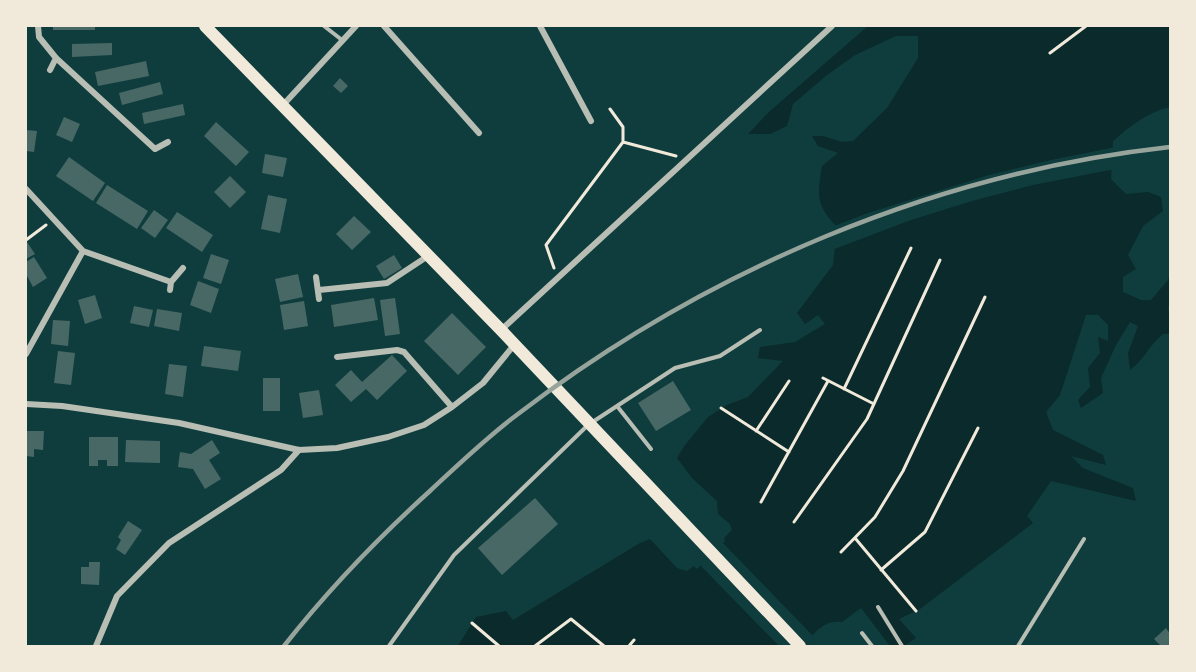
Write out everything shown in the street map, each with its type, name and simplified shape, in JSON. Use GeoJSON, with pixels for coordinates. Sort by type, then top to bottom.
{"type":"FeatureCollection","features":[{"type":"Feature","properties":{"kind":"main road"},"geometry":{"type":"LineString","coordinates":[[205,26],[501,330],[588,425],[800,646]]}},
{"type":"Feature","properties":{"kind":"street"},"geometry":{"type":"LineString","coordinates":[[38,26],[39,37],[56,58],[154,149],[168,142]]}},
{"type":"Feature","properties":{"kind":"street"},"geometry":{"type":"LineString","coordinates":[[283,105],[356,26]]}},
{"type":"Feature","properties":{"kind":"street"},"geometry":{"type":"LineString","coordinates":[[384,26],[480,133]]}},
{"type":"Feature","properties":{"kind":"street"},"geometry":{"type":"LineString","coordinates":[[540,26],[591,121]]}},
{"type":"Feature","properties":{"kind":"street"},"geometry":{"type":"LineString","coordinates":[[501,330],[832,26]]}},
{"type":"Feature","properties":{"kind":"street"},"geometry":{"type":"LineString","coordinates":[[50,70],[56,58]]}},
{"type":"Feature","properties":{"kind":"street"},"geometry":{"type":"LineString","coordinates":[[26,189],[83,251],[171,282]]}},
{"type":"Feature","properties":{"kind":"street"},"geometry":{"type":"LineString","coordinates":[[26,354],[83,251]]}},
{"type":"Feature","properties":{"kind":"street"},"geometry":{"type":"LineString","coordinates":[[319,290],[387,283],[429,256]]}},
{"type":"Feature","properties":{"kind":"street"},"geometry":{"type":"LineString","coordinates":[[170,290],[171,282],[183,268]]}},
{"type":"Feature","properties":{"kind":"street"},"geometry":{"type":"LineString","coordinates":[[316,277],[319,299]]}},
{"type":"Feature","properties":{"kind":"street"},"geometry":{"type":"LineString","coordinates":[[26,404],[62,406],[179,423],[299,450],[337,448],[388,437],[424,425],[483,383],[514,345]]}},
{"type":"Feature","properties":{"kind":"street"},"geometry":{"type":"LineString","coordinates":[[337,357],[397,350],[404,352],[452,407]]}},
{"type":"Feature","properties":{"kind":"street"},"geometry":{"type":"LineString","coordinates":[[96,646],[117,596],[169,543],[280,470],[299,450]]}},
{"type":"Feature","properties":{"kind":"lane"},"geometry":{"type":"LineString","coordinates":[[324,26],[342,40]]}},
{"type":"Feature","properties":{"kind":"lane"},"geometry":{"type":"LineString","coordinates":[[389,646],[454,555],[588,425],[675,368],[720,356],[760,330]]}},
{"type":"Feature","properties":{"kind":"lane"},"geometry":{"type":"LineString","coordinates":[[616,406],[651,449]]}},
{"type":"Feature","properties":{"kind":"lane"},"geometry":{"type":"LineString","coordinates":[[1018,646],[1084,539]]}},
{"type":"Feature","properties":{"kind":"lane"},"geometry":{"type":"LineString","coordinates":[[878,607],[902,646]]}},
{"type":"Feature","properties":{"kind":"lane"},"geometry":{"type":"LineString","coordinates":[[862,633],[872,646]]}},
{"type":"Feature","properties":{"kind":"path"},"geometry":{"type":"LineString","coordinates":[[1050,53],[1086,26]]}},
{"type":"Feature","properties":{"kind":"path"},"geometry":{"type":"LineString","coordinates":[[558,278],[546,245],[623,141],[623,127],[610,109]]}},
{"type":"Feature","properties":{"kind":"path"},"geometry":{"type":"LineString","coordinates":[[623,141],[687,159]]}},
{"type":"Feature","properties":{"kind":"path"},"geometry":{"type":"LineString","coordinates":[[26,240],[54,220]]}},
{"type":"Feature","properties":{"kind":"path"},"geometry":{"type":"LineString","coordinates":[[844,389],[911,248]]}},
{"type":"Feature","properties":{"kind":"path"},"geometry":{"type":"LineString","coordinates":[[794,522],[867,419],[940,261]]}},
{"type":"Feature","properties":{"kind":"path"},"geometry":{"type":"LineString","coordinates":[[841,552],[875,517],[903,471],[985,297]]}},
{"type":"Feature","properties":{"kind":"path"},"geometry":{"type":"LineString","coordinates":[[823,378],[874,404]]}},
{"type":"Feature","properties":{"kind":"path"},"geometry":{"type":"LineString","coordinates":[[756,431],[789,381]]}},
{"type":"Feature","properties":{"kind":"path"},"geometry":{"type":"LineString","coordinates":[[761,502],[828,381]]}},
{"type":"Feature","properties":{"kind":"path"},"geometry":{"type":"LineString","coordinates":[[722,408],[789,452]]}},
{"type":"Feature","properties":{"kind":"path"},"geometry":{"type":"LineString","coordinates":[[881,570],[925,532],[978,428]]}},
{"type":"Feature","properties":{"kind":"path"},"geometry":{"type":"LineString","coordinates":[[855,538],[916,611]]}},
{"type":"Feature","properties":{"kind":"path"},"geometry":{"type":"LineString","coordinates":[[535,646],[571,619],[604,646]]}},
{"type":"Feature","properties":{"kind":"path"},"geometry":{"type":"LineString","coordinates":[[472,623],[499,646]]}},
{"type":"Feature","properties":{"kind":"path"},"geometry":{"type":"LineString","coordinates":[[629,646],[634,640]]}},
{"type":"Feature","properties":{"kind":"water"},"geometry":{"type":"Polygon","coordinates":[[[868,26],[1170,26],[1170,107],[1140,120],[1113,141],[1111,179],[1126,194],[1148,192],[1161,197],[1163,211],[1143,226],[1128,255],[1136,269],[1123,277],[1123,292],[1141,300],[1151,300],[1168,280],[1170,274],[1168,310],[1170,312],[1170,334],[1163,334],[1158,338],[1130,370],[1128,353],[1138,326],[1130,322],[1116,345],[1101,378],[1103,393],[1081,408],[1078,400],[1090,387],[1088,368],[1100,353],[1098,337],[1108,341],[1108,325],[1098,315],[1086,315],[1060,395],[1046,412],[1053,430],[1103,455],[1106,465],[1071,456],[1083,468],[1133,488],[1136,501],[1051,481],[1027,516],[1033,523],[920,609],[899,619],[916,638],[904,646],[890,646],[861,608],[842,622],[824,625],[802,646],[458,646],[476,617],[506,611],[513,620],[650,539],[677,568],[687,571],[694,566],[697,569],[725,541],[724,538],[732,530],[730,524],[718,514],[717,501],[692,478],[677,458],[708,417],[727,405],[748,397],[783,361],[758,358],[760,347],[795,342],[825,324],[818,315],[805,324],[797,313],[833,265],[837,227],[822,206],[819,185],[822,166],[838,153],[818,146],[812,136],[823,136],[842,142],[853,141],[887,108],[918,58],[918,36],[896,36],[855,55],[793,104],[787,126],[770,134],[748,134],[770,111],[868,26]]]}},
{"type":"Feature","properties":{"kind":"pier"},"geometry":{"type":"Polygon","coordinates":[[[1116,147],[1115,169],[1033,185],[972,201],[911,220],[832,250],[832,227],[865,214],[989,175],[1116,147]]]}},
{"type":"Feature","properties":{"kind":"pier"},"geometry":{"type":"Polygon","coordinates":[[[722,542],[815,638],[807,646],[779,646],[699,564],[722,542]]]}},
{"type":"Feature","properties":{"kind":"building"},"geometry":{"type":"Polygon","coordinates":[[[53,26],[95,26],[95,30],[53,30],[53,26]]]}},
{"type":"Feature","properties":{"kind":"building"},"geometry":{"type":"Polygon","coordinates":[[[112,43],[112,55],[72,57],[72,44],[112,43]]]}},
{"type":"Feature","properties":{"kind":"building"},"geometry":{"type":"Polygon","coordinates":[[[146,61],[149,76],[98,86],[95,72],[146,61]]]}},
{"type":"Feature","properties":{"kind":"building"},"geometry":{"type":"Polygon","coordinates":[[[340,78],[348,86],[341,93],[333,86],[340,78]]]}},
{"type":"Feature","properties":{"kind":"building"},"geometry":{"type":"Polygon","coordinates":[[[160,82],[163,94],[122,105],[119,93],[160,82]]]}},
{"type":"Feature","properties":{"kind":"building"},"geometry":{"type":"Polygon","coordinates":[[[183,104],[185,115],[144,124],[142,113],[183,104]]]}},
{"type":"Feature","properties":{"kind":"building"},"geometry":{"type":"Polygon","coordinates":[[[64,117],[80,124],[72,142],[56,135],[64,117]]]}},
{"type":"Feature","properties":{"kind":"building"},"geometry":{"type":"Polygon","coordinates":[[[216,122],[249,152],[236,166],[204,136],[216,122]]]}},
{"type":"Feature","properties":{"kind":"building"},"geometry":{"type":"Polygon","coordinates":[[[26,130],[37,131],[34,152],[26,151],[26,130]]]}},
{"type":"Feature","properties":{"kind":"building"},"geometry":{"type":"Polygon","coordinates":[[[265,154],[287,158],[283,177],[262,173],[265,154]]]}},
{"type":"Feature","properties":{"kind":"building"},"geometry":{"type":"Polygon","coordinates":[[[69,157],[105,183],[93,201],[56,176],[69,157]]]}},
{"type":"Feature","properties":{"kind":"building"},"geometry":{"type":"Polygon","coordinates":[[[230,176],[246,192],[230,208],[214,192],[230,176]]]}},
{"type":"Feature","properties":{"kind":"building"},"geometry":{"type":"Polygon","coordinates":[[[107,185],[148,211],[137,229],[96,203],[107,185]]]}},
{"type":"Feature","properties":{"kind":"building"},"geometry":{"type":"Polygon","coordinates":[[[268,195],[287,199],[280,233],[261,229],[268,195]]]}},
{"type":"Feature","properties":{"kind":"building"},"geometry":{"type":"Polygon","coordinates":[[[154,210],[168,220],[155,238],[141,228],[154,210]]]}},
{"type":"Feature","properties":{"kind":"building"},"geometry":{"type":"Polygon","coordinates":[[[177,212],[213,235],[202,252],[166,228],[177,212]]]}},
{"type":"Feature","properties":{"kind":"building"},"geometry":{"type":"Polygon","coordinates":[[[354,216],[371,232],[352,250],[336,234],[354,216]]]}},
{"type":"Feature","properties":{"kind":"building"},"geometry":{"type":"Polygon","coordinates":[[[26,243],[35,254],[26,259],[26,243]]]}},
{"type":"Feature","properties":{"kind":"building"},"geometry":{"type":"Polygon","coordinates":[[[211,254],[229,260],[221,284],[203,278],[211,254]]]}},
{"type":"Feature","properties":{"kind":"building"},"geometry":{"type":"Polygon","coordinates":[[[394,255],[402,268],[384,279],[376,266],[394,255]]]}},
{"type":"Feature","properties":{"kind":"building"},"geometry":{"type":"Polygon","coordinates":[[[34,257],[47,278],[33,287],[26,274],[26,262],[34,257]]]}},
{"type":"Feature","properties":{"kind":"building"},"geometry":{"type":"Polygon","coordinates":[[[298,274],[303,297],[280,302],[275,279],[298,274]]]}},
{"type":"Feature","properties":{"kind":"building"},"geometry":{"type":"Polygon","coordinates":[[[198,281],[219,289],[211,313],[190,305],[198,281]]]}},
{"type":"Feature","properties":{"kind":"building"},"geometry":{"type":"Polygon","coordinates":[[[95,295],[102,318],[85,324],[78,300],[95,295]]]}},
{"type":"Feature","properties":{"kind":"building"},"geometry":{"type":"Polygon","coordinates":[[[374,298],[378,320],[334,327],[331,305],[374,298]]]}},
{"type":"Feature","properties":{"kind":"building"},"geometry":{"type":"Polygon","coordinates":[[[395,298],[400,334],[385,336],[380,300],[395,298]]]}},
{"type":"Feature","properties":{"kind":"building"},"geometry":{"type":"Polygon","coordinates":[[[304,301],[308,326],[284,330],[280,305],[304,301]]]}},
{"type":"Feature","properties":{"kind":"building"},"geometry":{"type":"Polygon","coordinates":[[[134,306],[153,310],[149,327],[130,323],[134,306]]]}},
{"type":"Feature","properties":{"kind":"building"},"geometry":{"type":"Polygon","coordinates":[[[157,309],[182,313],[179,331],[154,326],[157,309]]]}},
{"type":"Feature","properties":{"kind":"building"},"geometry":{"type":"Polygon","coordinates":[[[452,313],[486,347],[458,375],[424,341],[452,313]]]}},
{"type":"Feature","properties":{"kind":"building"},"geometry":{"type":"Polygon","coordinates":[[[53,320],[70,321],[68,346],[51,344],[53,320]]]}},
{"type":"Feature","properties":{"kind":"building"},"geometry":{"type":"Polygon","coordinates":[[[204,346],[241,351],[238,371],[201,366],[204,346]]]}},
{"type":"Feature","properties":{"kind":"building"},"geometry":{"type":"Polygon","coordinates":[[[58,351],[75,353],[71,385],[54,383],[58,351]]]}},
{"type":"Feature","properties":{"kind":"building"},"geometry":{"type":"Polygon","coordinates":[[[392,355],[407,371],[377,400],[366,389],[351,402],[335,385],[351,370],[362,382],[392,355]]]}},
{"type":"Feature","properties":{"kind":"building"},"geometry":{"type":"Polygon","coordinates":[[[169,364],[187,366],[183,397],[165,394],[169,364]]]}},
{"type":"Feature","properties":{"kind":"building"},"geometry":{"type":"Polygon","coordinates":[[[263,378],[280,378],[280,411],[263,411],[263,378]]]}},
{"type":"Feature","properties":{"kind":"building"},"geometry":{"type":"Polygon","coordinates":[[[673,381],[691,410],[656,431],[638,403],[673,381]]]}},
{"type":"Feature","properties":{"kind":"building"},"geometry":{"type":"Polygon","coordinates":[[[319,390],[323,415],[303,418],[299,393],[319,390]]]}},
{"type":"Feature","properties":{"kind":"building"},"geometry":{"type":"Polygon","coordinates":[[[26,431],[44,431],[43,450],[34,449],[34,457],[26,456],[26,431]]]}},
{"type":"Feature","properties":{"kind":"building"},"geometry":{"type":"Polygon","coordinates":[[[89,437],[118,437],[118,466],[107,466],[107,460],[98,460],[98,466],[89,466],[89,437]]]}},
{"type":"Feature","properties":{"kind":"building"},"geometry":{"type":"Polygon","coordinates":[[[126,440],[160,441],[160,463],[125,462],[126,440]]]}},
{"type":"Feature","properties":{"kind":"building"},"geometry":{"type":"Polygon","coordinates":[[[212,440],[220,453],[209,460],[221,479],[205,489],[193,469],[178,467],[180,452],[191,454],[212,440]]]}},
{"type":"Feature","properties":{"kind":"building"},"geometry":{"type":"Polygon","coordinates":[[[535,498],[558,524],[502,575],[478,548],[535,498]]]}},
{"type":"Feature","properties":{"kind":"building"},"geometry":{"type":"Polygon","coordinates":[[[128,521],[142,530],[125,555],[116,549],[121,540],[118,537],[128,521]]]}},
{"type":"Feature","properties":{"kind":"building"},"geometry":{"type":"Polygon","coordinates":[[[89,562],[100,562],[99,585],[81,584],[81,567],[89,567],[89,562]]]}},
{"type":"Feature","properties":{"kind":"building"},"geometry":{"type":"Polygon","coordinates":[[[1166,628],[1170,634],[1170,646],[1161,646],[1154,639],[1166,628]]]}},
{"type":"Feature","properties":{"kind":"railway"},"geometry":{"type":"LineString","coordinates":[[284,646],[318,605],[373,546],[484,441],[590,362],[666,315],[745,273],[826,236],[910,205],[995,179],[1082,160],[1170,147]]}}]}
